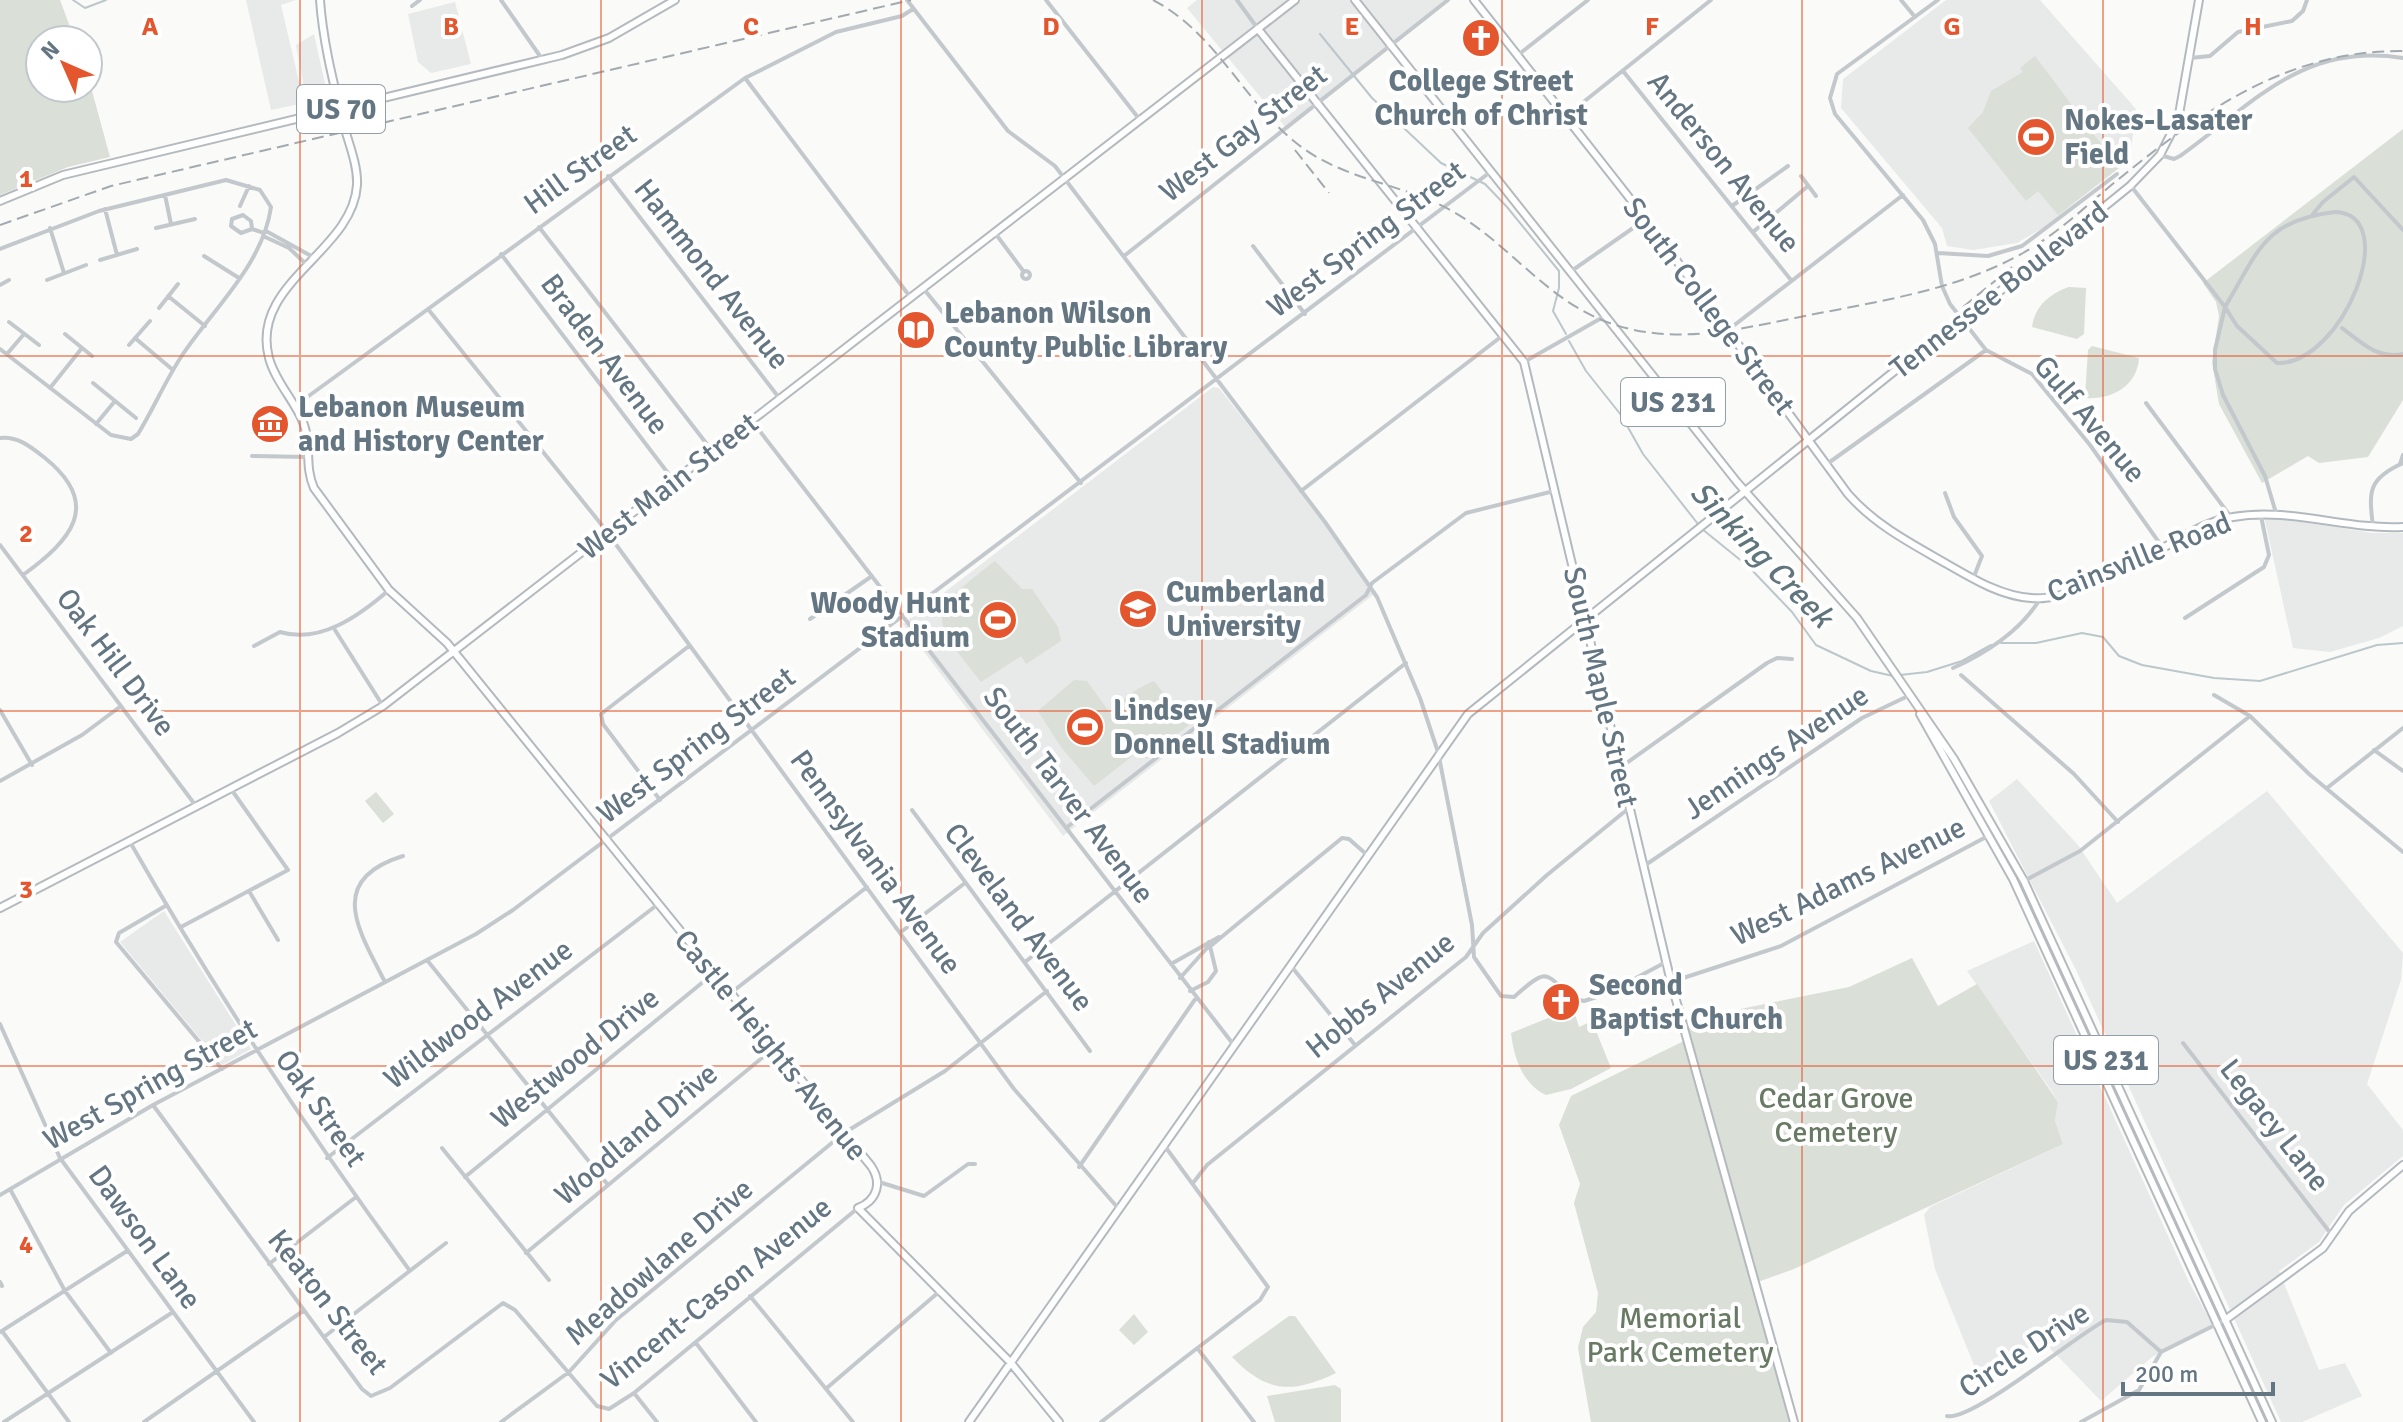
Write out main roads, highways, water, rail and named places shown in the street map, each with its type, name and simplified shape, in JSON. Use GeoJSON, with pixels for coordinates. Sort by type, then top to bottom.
{"type":"FeatureCollection","features":[{"type":"Feature","properties":{"kind":"main road","name":"Castle Heights Avenue"},"geometry":{"type":"LineString","coordinates":[[320,0],[355,170],[354,204],[276,306],[266,337],[271,364],[295,406],[307,436],[307,457],[314,488],[389,590],[454,653],[871,1166],[879,1182],[871,1199],[858,1208],[1011,1363],[1059,1422]]}},
{"type":"Feature","properties":{"kind":"main road","name":"US 70"},"geometry":{"type":"LineString","coordinates":[[0,201],[63,175],[543,61],[609,38],[675,0]]}},
{"type":"Feature","properties":{"kind":"main road","name":"West Main Street"},"geometry":{"type":"LineString","coordinates":[[0,908],[231,789],[383,706],[1295,0]]}},
{"type":"Feature","properties":{"kind":"main road","name":"US 231"},"geometry":{"type":"LineString","coordinates":[[1355,0],[1489,173],[1746,492],[1847,607],[1881,652],[1989,835],[2050,956],[2262,1422]]}},
{"type":"Feature","properties":{"kind":"main road","name":"South College Street"},"geometry":{"type":"LineString","coordinates":[[1474,0],[1646,219],[1862,510],[1897,535],[1973,579]]}},
{"type":"Feature","properties":{"kind":"main road","name":"Tennessee Boulevard"},"geometry":{"type":"LineString","coordinates":[[969,1422],[1438,752],[1475,706],[2130,186],[2160,155],[2178,120],[2199,0]]}},
{"type":"Feature","properties":{"kind":"main road","name":"South Maple Street"},"geometry":{"type":"LineString","coordinates":[[1258,29],[1524,362],[1671,982],[1794,1422]]}},
{"type":"Feature","properties":{"kind":"main road","name":"Cainsville Road"},"geometry":{"type":"LineString","coordinates":[[1973,579],[2018,596],[2040,599],[2079,588],[2198,528],[2231,517],[2260,513],[2373,527],[2403,527]]}},
{"type":"Feature","properties":{"kind":"main road","name":"US 231"},"geometry":{"type":"LineString","coordinates":[[1918,711],[1930,722],[2024,881],[2272,1422]]}},
{"type":"Feature","properties":{"kind":"main road"},"geometry":{"type":"LineString","coordinates":[[2225,1320],[2323,1248],[2349,1211],[2403,1165]]}},
{"type":"Feature","properties":{"kind":"waterway","name":"Sinking Creek"},"geometry":{"type":"LineString","coordinates":[[73,0],[85,8],[106,0]]}},
{"type":"Feature","properties":{"kind":"waterway","name":"Sinking Creek"},"geometry":{"type":"LineString","coordinates":[[1320,34],[1372,98],[1441,163],[1485,184],[1507,207],[1559,271],[1559,288],[1553,311],[1566,334]]}},
{"type":"Feature","properties":{"kind":"waterway","name":"Sinking Creek"},"geometry":{"type":"LineString","coordinates":[[1569,341],[1586,371],[1621,415],[1643,454],[1698,524]]}},
{"type":"Feature","properties":{"kind":"waterway","name":"Sinking Creek"},"geometry":{"type":"LineString","coordinates":[[1702,529],[1749,567],[1792,612],[1816,645],[1871,671],[1893,676]]}},
{"type":"Feature","properties":{"kind":"waterway","name":"Sinking Creek"},"geometry":{"type":"LineString","coordinates":[[2001,643],[2036,643],[2082,633],[2103,637],[2119,656],[2142,665],[2214,678],[2260,681],[2377,645],[2403,643]]}},
{"type":"Feature","properties":{"kind":"waterway","name":"Sinking Creek"},"geometry":{"type":"LineString","coordinates":[[1900,675],[1927,672],[1962,661],[1991,645]]}},
{"type":"Feature","properties":{"kind":"railway"},"geometry":{"type":"LineString","coordinates":[[0,225],[111,186],[911,0]]}},
{"type":"Feature","properties":{"kind":"railway"},"geometry":{"type":"LineString","coordinates":[[1153,0],[1194,30],[1276,125],[1313,155],[1452,211],[1582,311],[1628,329],[1676,334],[1700,334],[1771,323],[1912,294],[1969,277],[2023,253],[2046,238],[2175,135],[2244,92],[2319,62],[2360,54],[2403,51]]}},
{"type":"Feature","properties":{"kind":"railway"},"geometry":{"type":"LineString","coordinates":[[1295,150],[1329,193]]}},
{"type":"Feature","properties":{"kind":"railway"},"geometry":{"type":"LineString","coordinates":[[1963,307],[2012,267]]}},
{"type":"Feature","properties":{"kind":"place","name":"College Street Church of Christ"},"geometry":{"type":"Point","coordinates":[1481,38]}},
{"type":"Feature","properties":{"kind":"place","name":"Nokes-Lasater Field"},"geometry":{"type":"Point","coordinates":[2036,137]}},
{"type":"Feature","properties":{"kind":"place","name":"Lebanon Wilson County Public Library"},"geometry":{"type":"Point","coordinates":[916,330]}},
{"type":"Feature","properties":{"kind":"place","name":"Lebanon Museum and History Center"},"geometry":{"type":"Point","coordinates":[270,424]}},
{"type":"Feature","properties":{"kind":"place","name":"Cumberland University"},"geometry":{"type":"Point","coordinates":[1138,609]}},
{"type":"Feature","properties":{"kind":"place","name":"Woody Hunt Stadium"},"geometry":{"type":"Point","coordinates":[998,620]}},
{"type":"Feature","properties":{"kind":"place","name":"Lindsey Donnell Stadium"},"geometry":{"type":"Point","coordinates":[1085,727]}},
{"type":"Feature","properties":{"kind":"place","name":"Second Baptist Church"},"geometry":{"type":"Point","coordinates":[1561,1002]}},
{"type":"Feature","properties":{"kind":"park label","name":"Cedar Grove Cemetery"},"geometry":{"type":"Point","coordinates":[1836,1115]}},
{"type":"Feature","properties":{"kind":"park label","name":"Memorial Park Cemetery"},"geometry":{"type":"Point","coordinates":[1680,1335]}}]}
